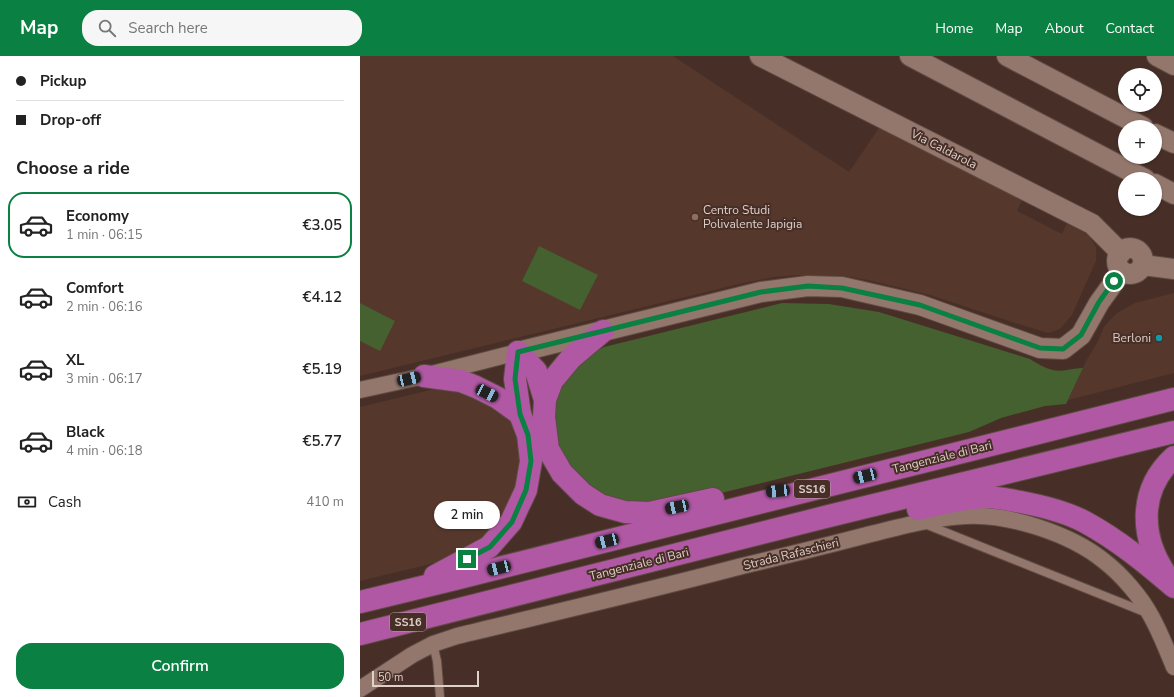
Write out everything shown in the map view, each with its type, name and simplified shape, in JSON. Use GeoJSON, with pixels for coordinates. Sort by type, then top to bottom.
{"type":"FeatureCollection","features":[{"type":"Feature","properties":{"kind":"highway"},"geometry":{"type":"LineString","coordinates":[[603,331],[571,358],[552,381],[545,400],[544,417],[548,449],[562,473],[583,494],[600,505],[625,512],[649,513],[733,495],[823,486]]}},
{"type":"Feature","properties":{"kind":"highway"},"geometry":{"type":"LineString","coordinates":[[518,352],[536,371],[545,400]]}},
{"type":"Feature","properties":{"kind":"highway"},"geometry":{"type":"LineString","coordinates":[[409,590],[490,547],[512,522],[526,490],[531,461],[528,435],[520,414],[515,379],[518,352]]}},
{"type":"Feature","properties":{"kind":"highway"},"geometry":{"type":"LineString","coordinates":[[424,376],[461,382],[476,387],[498,398],[520,414]]}},
{"type":"Feature","properties":{"kind":"highway","name":"Tangenziale di Bari"},"geometry":{"type":"LineString","coordinates":[[360,602],[1174,399]]}},
{"type":"Feature","properties":{"kind":"highway","name":"Tangenziale di Bari"},"geometry":{"type":"LineString","coordinates":[[360,634],[830,516],[1174,432]]}},
{"type":"Feature","properties":{"kind":"highway"},"geometry":{"type":"LineString","coordinates":[[1174,457],[1166,465],[1153,486],[1147,504],[1146,520],[1150,540],[1160,566],[1174,587]]}},
{"type":"Feature","properties":{"kind":"highway"},"geometry":{"type":"LineString","coordinates":[[830,516],[912,510],[985,497],[1031,504],[1058,511],[1084,521],[1136,555],[1174,587]]}},
{"type":"Feature","properties":{"kind":"street","name":"Via Caldarola"},"geometry":{"type":"LineString","coordinates":[[760,56],[1092,224],[1121,262]]}},
{"type":"Feature","properties":{"kind":"street"},"geometry":{"type":"LineString","coordinates":[[910,56],[1132,172]]}},
{"type":"Feature","properties":{"kind":"street"},"geometry":{"type":"LineString","coordinates":[[1007,56],[1129,120]]}},
{"type":"Feature","properties":{"kind":"street"},"geometry":{"type":"LineString","coordinates":[[1157,56],[1174,65]]}},
{"type":"Feature","properties":{"kind":"street"},"geometry":{"type":"LineString","coordinates":[[1162,138],[1174,144]]}},
{"type":"Feature","properties":{"kind":"street"},"geometry":{"type":"LineString","coordinates":[[1162,188],[1174,194]]}},
{"type":"Feature","properties":{"kind":"street"},"geometry":{"type":"LineString","coordinates":[[360,390],[424,376],[761,292],[808,286],[842,288],[920,305],[1040,348],[1063,349],[1081,335],[1121,262],[1129,274],[1138,272],[1143,265],[1174,269]]}},
{"type":"Feature","properties":{"kind":"street","name":"Strada Rafaschieri"},"geometry":{"type":"LineString","coordinates":[[360,689],[412,655],[433,644],[457,636],[920,522],[966,516],[1001,518],[1047,530],[1087,549],[1104,561],[1127,583],[1151,615],[1174,667]]}},
{"type":"Feature","properties":{"kind":"lane"},"geometry":{"type":"LineString","coordinates":[[920,522],[1151,615]]}},
{"type":"Feature","properties":{"kind":"lane"},"geometry":{"type":"LineString","coordinates":[[433,644],[437,661],[440,697]]}},
{"type":"Feature","properties":{"kind":"shaded area","name":"Centro Studi Polivalente Japigia"},"geometry":{"type":"Polygon","coordinates":[[[360,56],[673,56],[849,172],[879,128],[1022,200],[1017,211],[1062,234],[1067,223],[1080,230],[1089,236],[1096,247],[1096,261],[1072,315],[1060,329],[1048,333],[930,295],[868,280],[844,276],[796,275],[774,277],[739,284],[360,376],[360,56]]]}},
{"type":"Feature","properties":{"kind":"shaded area"},"geometry":{"type":"Polygon","coordinates":[[[1174,293],[1174,373],[1068,400],[1086,361],[1097,343],[1104,327],[1109,321],[1117,313],[1135,303],[1174,293]]]}},
{"type":"Feature","properties":{"kind":"shaded area"},"geometry":{"type":"Polygon","coordinates":[[[447,387],[458,388],[509,416],[520,446],[520,474],[510,507],[486,538],[451,559],[360,581],[360,407],[447,387]]]}},
{"type":"Feature","properties":{"kind":"green space"},"geometry":{"type":"Polygon","coordinates":[[[539,246],[598,275],[580,310],[522,281],[539,246]]]}},
{"type":"Feature","properties":{"kind":"green space"},"geometry":{"type":"Polygon","coordinates":[[[360,303],[395,321],[380,351],[360,341],[360,303]]]}},
{"type":"Feature","properties":{"kind":"green space"},"geometry":{"type":"Polygon","coordinates":[[[782,303],[829,304],[879,312],[1030,359],[1052,370],[1062,371],[1083,368],[1066,404],[1045,406],[1001,418],[969,432],[668,506],[616,503],[585,487],[564,458],[553,435],[554,399],[566,377],[590,355],[604,347],[782,303]]]}},
{"type":"Feature","properties":{"kind":"place","name":"Centro Studi Polivalente Japigia"},"geometry":{"type":"Point","coordinates":[695,217]}},
{"type":"Feature","properties":{"kind":"place","name":"Berloni"},"geometry":{"type":"Point","coordinates":[1159,338]}},
{"type":"Feature","properties":{"kind":"route"},"geometry":{"type":"LineString","coordinates":[[467,559],[490,547],[512,522],[526,490],[531,461],[528,435],[520,414],[515,379],[518,352],[761,292],[808,286],[842,288],[889,297],[920,305],[1040,348],[1063,349],[1081,335],[1099,302],[1114,281]]}}]}
